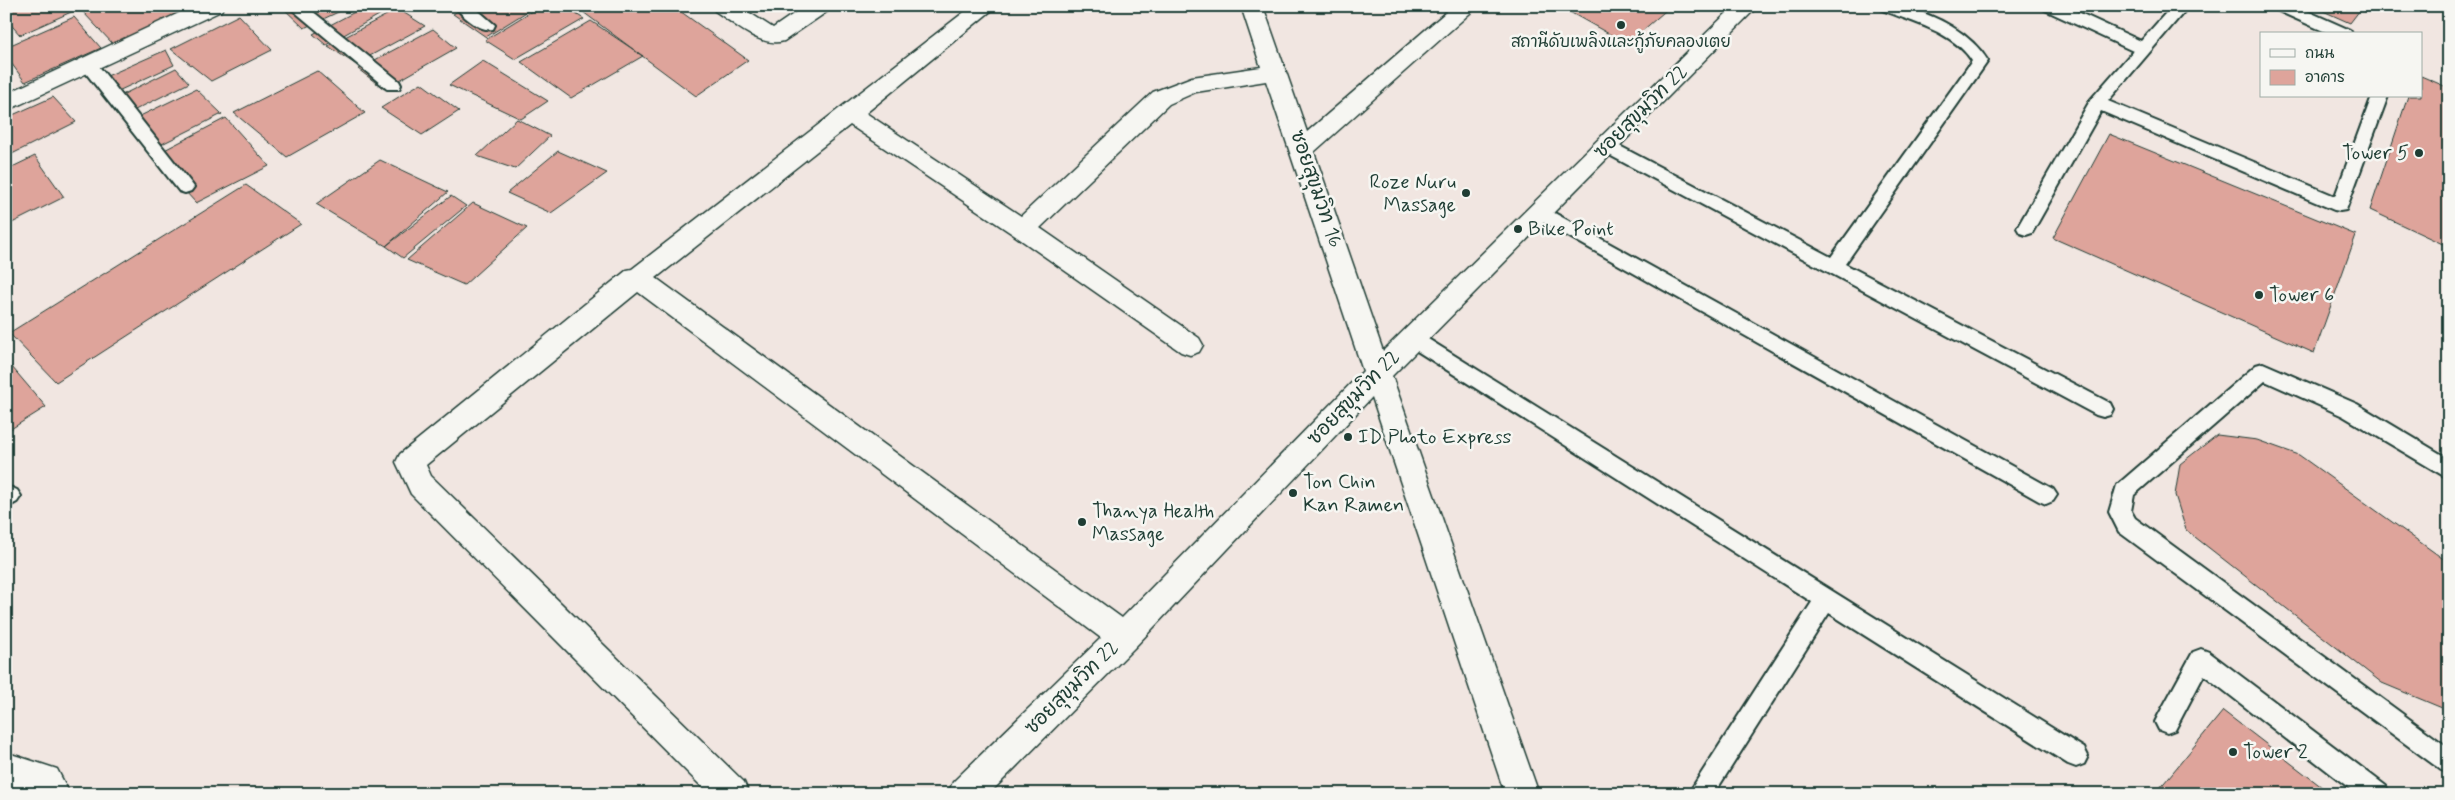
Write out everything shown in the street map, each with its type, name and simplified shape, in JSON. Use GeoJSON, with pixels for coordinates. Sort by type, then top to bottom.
{"type":"FeatureCollection","features":[{"type":"Feature","properties":{"kind":"street"},"geometry":{"type":"LineString","coordinates":[[6,103],[213,6]]}},
{"type":"Feature","properties":{"kind":"street"},"geometry":{"type":"LineString","coordinates":[[723,6],[767,34],[776,36],[820,6]]}},
{"type":"Feature","properties":{"kind":"street"},"geometry":{"type":"LineString","coordinates":[[732,794],[421,485],[410,462],[483,400],[636,277],[851,114],[986,6]]}},
{"type":"Feature","properties":{"kind":"street","name":"ซอยสุขุมวิท 16"},"geometry":{"type":"LineString","coordinates":[[1252,6],[1379,372],[1522,794]]}},
{"type":"Feature","properties":{"kind":"street"},"geometry":{"type":"LineString","coordinates":[[1302,149],[1467,6]]}},
{"type":"Feature","properties":{"kind":"street","name":"ซอยสุขุมวิท 22"},"geometry":{"type":"LineString","coordinates":[[965,794],[1124,637],[1379,372],[1747,6]]}},
{"type":"Feature","properties":{"kind":"street"},"geometry":{"type":"LineString","coordinates":[[1023,229],[1160,98],[1192,85],[1275,72]]}},
{"type":"Feature","properties":{"kind":"street"},"geometry":{"type":"LineString","coordinates":[[851,114],[1023,229],[1190,345]]}},
{"type":"Feature","properties":{"kind":"street"},"geometry":{"type":"LineString","coordinates":[[636,277],[1124,637]]}},
{"type":"Feature","properties":{"kind":"street"},"geometry":{"type":"LineString","coordinates":[[6,771],[11,770],[45,780],[53,794]]}},
{"type":"Feature","properties":{"kind":"lane"},"geometry":{"type":"LineString","coordinates":[[296,6],[393,85]]}},
{"type":"Feature","properties":{"kind":"lane"},"geometry":{"type":"LineString","coordinates":[[463,6],[487,25]]}},
{"type":"Feature","properties":{"kind":"lane"},"geometry":{"type":"LineString","coordinates":[[1834,266],[1980,61],[1976,51],[1958,37],[1888,6]]}},
{"type":"Feature","properties":{"kind":"lane"},"geometry":{"type":"LineString","coordinates":[[2051,6],[2143,49]]}},
{"type":"Feature","properties":{"kind":"lane"},"geometry":{"type":"LineString","coordinates":[[2026,228],[2097,103],[2181,6]]}},
{"type":"Feature","properties":{"kind":"lane"},"geometry":{"type":"LineString","coordinates":[[2282,6],[2340,32]]}},
{"type":"Feature","properties":{"kind":"lane"},"geometry":{"type":"LineString","coordinates":[[88,64],[185,187]]}},
{"type":"Feature","properties":{"kind":"lane"},"geometry":{"type":"LineString","coordinates":[[2097,103],[2340,205],[2379,98]]}},
{"type":"Feature","properties":{"kind":"lane"},"geometry":{"type":"LineString","coordinates":[[1606,146],[2103,409]]}},
{"type":"Feature","properties":{"kind":"lane"},"geometry":{"type":"LineString","coordinates":[[1540,212],[2046,495]]}},
{"type":"Feature","properties":{"kind":"lane"},"geometry":{"type":"LineString","coordinates":[[1412,339],[2076,756]]}},
{"type":"Feature","properties":{"kind":"lane"},"geometry":{"type":"LineString","coordinates":[[2449,470],[2350,410],[2263,371],[2124,491],[2120,512],[2128,526],[2449,762]]}},
{"type":"Feature","properties":{"kind":"lane"},"geometry":{"type":"LineString","coordinates":[[1700,794],[1826,599]]}},
{"type":"Feature","properties":{"kind":"lane"},"geometry":{"type":"LineString","coordinates":[[2168,722],[2201,659],[2378,794]]}},
{"type":"Feature","properties":{"kind":"building"},"geometry":{"type":"Polygon","coordinates":[[[6,6],[78,6],[80,8],[20,35],[6,19],[6,6]]]}},
{"type":"Feature","properties":{"kind":"building"},"geometry":{"type":"Polygon","coordinates":[[[96,6],[193,6],[113,44],[83,12],[96,6]]]}},
{"type":"Feature","properties":{"kind":"building"},"geometry":{"type":"Polygon","coordinates":[[[281,6],[351,6],[304,28],[281,6]]]}},
{"type":"Feature","properties":{"kind":"building"},"geometry":{"type":"Polygon","coordinates":[[[366,6],[395,6],[326,45],[313,34],[366,6]]]}},
{"type":"Feature","properties":{"kind":"building"},"geometry":{"type":"Polygon","coordinates":[[[466,6],[536,6],[486,37],[453,14],[466,6]]]}},
{"type":"Feature","properties":{"kind":"building"},"geometry":{"type":"Polygon","coordinates":[[[540,6],[563,6],[584,19],[515,59],[485,40],[540,6]]]}},
{"type":"Feature","properties":{"kind":"building"},"geometry":{"type":"Polygon","coordinates":[[[595,6],[673,6],[748,60],[696,96],[583,12],[595,6]]]}},
{"type":"Feature","properties":{"kind":"building","name":"สถานีดับเพลิงและกู้ภัยคลองเตย"},"geometry":{"type":"Polygon","coordinates":[[[1559,6],[1671,6],[1627,44],[1559,6]]]}},
{"type":"Feature","properties":{"kind":"building"},"geometry":{"type":"Polygon","coordinates":[[[2312,6],[2363,6],[2350,23],[2312,6]]]}},
{"type":"Feature","properties":{"kind":"building"},"geometry":{"type":"Polygon","coordinates":[[[398,9],[425,26],[355,64],[328,46],[398,9]]]}},
{"type":"Feature","properties":{"kind":"building"},"geometry":{"type":"Polygon","coordinates":[[[239,15],[272,50],[211,81],[171,49],[239,15]]]}},
{"type":"Feature","properties":{"kind":"building"},"geometry":{"type":"Polygon","coordinates":[[[74,17],[101,48],[25,82],[6,56],[6,47],[74,17]]]}},
{"type":"Feature","properties":{"kind":"building"},"geometry":{"type":"Polygon","coordinates":[[[591,21],[643,56],[571,98],[521,62],[591,21]]]}},
{"type":"Feature","properties":{"kind":"building"},"geometry":{"type":"Polygon","coordinates":[[[433,29],[456,48],[384,89],[358,69],[433,29]]]}},
{"type":"Feature","properties":{"kind":"building"},"geometry":{"type":"Polygon","coordinates":[[[166,50],[174,65],[116,92],[107,76],[166,50]]]}},
{"type":"Feature","properties":{"kind":"building"},"geometry":{"type":"Polygon","coordinates":[[[483,61],[548,101],[521,119],[449,85],[483,61]]]}},
{"type":"Feature","properties":{"kind":"building"},"geometry":{"type":"Polygon","coordinates":[[[176,68],[189,83],[133,111],[120,96],[176,68]]]}},
{"type":"Feature","properties":{"kind":"building"},"geometry":{"type":"Polygon","coordinates":[[[317,71],[365,113],[287,157],[234,113],[317,71]]]}},
{"type":"Feature","properties":{"kind":"building","name":"Tower 5"},"geometry":{"type":"Polygon","coordinates":[[[2422,76],[2449,88],[2449,247],[2370,210],[2407,98],[2422,98],[2422,76]]]}},
{"type":"Feature","properties":{"kind":"building"},"geometry":{"type":"Polygon","coordinates":[[[421,83],[459,111],[422,135],[381,108],[421,83]]]}},
{"type":"Feature","properties":{"kind":"building"},"geometry":{"type":"Polygon","coordinates":[[[196,89],[222,114],[162,144],[136,118],[196,89]]]}},
{"type":"Feature","properties":{"kind":"building"},"geometry":{"type":"Polygon","coordinates":[[[53,97],[76,122],[6,157],[6,118],[53,97]]]}},
{"type":"Feature","properties":{"kind":"building"},"geometry":{"type":"Polygon","coordinates":[[[226,118],[269,166],[196,203],[153,156],[226,118]]]}},
{"type":"Feature","properties":{"kind":"building"},"geometry":{"type":"Polygon","coordinates":[[[517,119],[550,136],[515,169],[477,156],[517,119]]]}},
{"type":"Feature","properties":{"kind":"building","name":"Tower 6"},"geometry":{"type":"Polygon","coordinates":[[[2109,134],[2356,235],[2314,353],[2053,238],[2109,134]]]}},
{"type":"Feature","properties":{"kind":"building"},"geometry":{"type":"Polygon","coordinates":[[[558,151],[607,173],[551,213],[507,193],[558,151]]]}},
{"type":"Feature","properties":{"kind":"building"},"geometry":{"type":"Polygon","coordinates":[[[35,156],[64,197],[6,226],[6,170],[35,156]]]}},
{"type":"Feature","properties":{"kind":"building"},"geometry":{"type":"Polygon","coordinates":[[[380,160],[448,192],[386,246],[316,204],[380,160]]]}},
{"type":"Feature","properties":{"kind":"building"},"geometry":{"type":"Polygon","coordinates":[[[246,185],[301,224],[56,382],[9,333],[246,185]]]}},
{"type":"Feature","properties":{"kind":"building"},"geometry":{"type":"Polygon","coordinates":[[[451,196],[466,206],[403,258],[386,246],[451,196]]]}},
{"type":"Feature","properties":{"kind":"building"},"geometry":{"type":"Polygon","coordinates":[[[473,203],[527,228],[464,285],[407,260],[473,203]]]}},
{"type":"Feature","properties":{"kind":"building"},"geometry":{"type":"Polygon","coordinates":[[[6,360],[46,407],[6,432],[6,360]]]}},
{"type":"Feature","properties":{"kind":"building"},"geometry":{"type":"Polygon","coordinates":[[[2217,435],[2257,440],[2299,455],[2449,563],[2449,706],[2442,708],[2382,683],[2186,530],[2175,495],[2180,464],[2217,435]]]}},
{"type":"Feature","properties":{"kind":"building","name":"Tower 2"},"geometry":{"type":"Polygon","coordinates":[[[2223,711],[2331,794],[2155,794],[2223,711]]]}},
{"type":"Feature","properties":{"kind":"place","name":"สถานีดับเพลิงและกู้ภัยคลองเตย"},"geometry":{"type":"Point","coordinates":[1621,25]}},
{"type":"Feature","properties":{"kind":"place","name":"Tower 5"},"geometry":{"type":"Point","coordinates":[2419,153]}},
{"type":"Feature","properties":{"kind":"place","name":"Roze Nuru Massage"},"geometry":{"type":"Point","coordinates":[1466,193]}},
{"type":"Feature","properties":{"kind":"place","name":"Bike Point"},"geometry":{"type":"Point","coordinates":[1518,229]}},
{"type":"Feature","properties":{"kind":"place","name":"Tower 6"},"geometry":{"type":"Point","coordinates":[2259,295]}},
{"type":"Feature","properties":{"kind":"place","name":"ID Photo Express"},"geometry":{"type":"Point","coordinates":[1348,437]}},
{"type":"Feature","properties":{"kind":"place","name":"Ton Chin Kan Ramen"},"geometry":{"type":"Point","coordinates":[1293,493]}},
{"type":"Feature","properties":{"kind":"place","name":"Thanya Health Massage"},"geometry":{"type":"Point","coordinates":[1082,522]}},
{"type":"Feature","properties":{"kind":"place","name":"Tower 2"},"geometry":{"type":"Point","coordinates":[2233,752]}}]}
